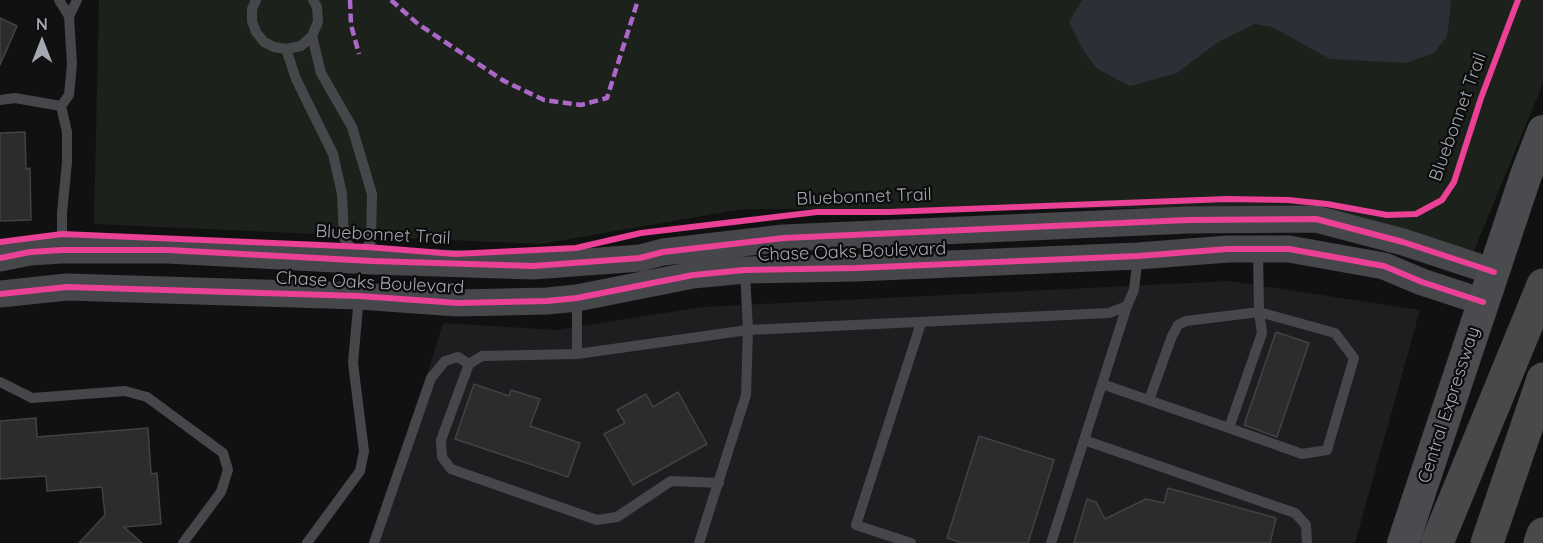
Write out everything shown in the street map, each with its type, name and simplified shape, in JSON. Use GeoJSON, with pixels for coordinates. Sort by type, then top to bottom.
{"type":"FeatureCollection","features":[{"type":"Feature","properties":{"kind":"highway"},"geometry":{"type":"LineString","coordinates":[[1437,543],[1543,285]]}},
{"type":"Feature","properties":{"kind":"highway"},"geometry":{"type":"LineString","coordinates":[[1487,543],[1543,380]]}},
{"type":"Feature","properties":{"kind":"highway"},"geometry":{"type":"LineString","coordinates":[[1540,543],[1543,534]]}},
{"type":"Feature","properties":{"kind":"main road","name":"Central Expressway"},"geometry":{"type":"LineString","coordinates":[[1403,543],[1543,131]]}},
{"type":"Feature","properties":{"kind":"street","name":"Chase Oaks Boulevard"},"geometry":{"type":"LineString","coordinates":[[0,258],[30,252],[62,250],[168,250],[533,266],[639,258],[663,252],[784,238],[1188,220],[1316,219],[1403,242],[1494,272]]}},
{"type":"Feature","properties":{"kind":"street"},"geometry":{"type":"LineString","coordinates":[[1138,222],[1138,256]]}},
{"type":"Feature","properties":{"kind":"street"},"geometry":{"type":"LineString","coordinates":[[743,243],[745,270]]}},
{"type":"Feature","properties":{"kind":"street","name":"Chase Oaks Boulevard"},"geometry":{"type":"LineString","coordinates":[[0,294],[67,287],[359,296],[458,303],[547,301],[577,298],[693,275],[745,270],[856,268],[1138,256],[1228,249],[1289,249],[1384,266],[1422,282],[1483,302]]}},
{"type":"Feature","properties":{"kind":"street"},"geometry":{"type":"LineString","coordinates":[[359,260],[359,296]]}},
{"type":"Feature","properties":{"kind":"lane"},"geometry":{"type":"LineString","coordinates":[[59,0],[69,16],[72,64],[69,95],[61,106],[67,132],[62,250]]}},
{"type":"Feature","properties":{"kind":"lane"},"geometry":{"type":"LineString","coordinates":[[69,16],[77,0]]}},
{"type":"Feature","properties":{"kind":"lane"},"geometry":{"type":"LineString","coordinates":[[256,0],[252,9],[252,21],[256,32],[264,42],[286,49],[301,46],[312,36],[318,22],[317,7],[313,0]]}},
{"type":"Feature","properties":{"kind":"lane"},"geometry":{"type":"LineString","coordinates":[[286,49],[296,79],[333,154],[342,194],[344,238],[359,260],[371,241],[372,194],[352,127],[321,73],[312,36]]}},
{"type":"Feature","properties":{"kind":"lane"},"geometry":{"type":"LineString","coordinates":[[0,100],[15,98],[61,106]]}},
{"type":"Feature","properties":{"kind":"lane"},"geometry":{"type":"LineString","coordinates":[[1229,428],[1262,333],[1259,312],[1258,249]]}},
{"type":"Feature","properties":{"kind":"lane"},"geometry":{"type":"LineString","coordinates":[[1051,543],[1134,290],[1138,256]]}},
{"type":"Feature","properties":{"kind":"lane"},"geometry":{"type":"LineString","coordinates":[[699,543],[746,395],[748,330],[745,270]]}},
{"type":"Feature","properties":{"kind":"lane"},"geometry":{"type":"LineString","coordinates":[[307,543],[360,471],[364,451],[353,363],[359,296]]}},
{"type":"Feature","properties":{"kind":"lane"},"geometry":{"type":"LineString","coordinates":[[577,298],[578,354]]}},
{"type":"Feature","properties":{"kind":"lane"},"geometry":{"type":"LineString","coordinates":[[719,483],[671,481],[617,517],[597,520],[452,469],[442,458],[441,440],[469,364],[482,356],[578,354],[748,330],[1109,313],[1127,306]]}},
{"type":"Feature","properties":{"kind":"lane"},"geometry":{"type":"LineString","coordinates":[[1102,384],[1302,454],[1327,450],[1354,358],[1335,333],[1259,312],[1205,317],[1178,325],[1149,400]]}},
{"type":"Feature","properties":{"kind":"lane"},"geometry":{"type":"LineString","coordinates":[[911,543],[856,525],[921,323]]}},
{"type":"Feature","properties":{"kind":"lane"},"geometry":{"type":"LineString","coordinates":[[374,543],[431,378],[445,361],[458,357],[469,364]]}},
{"type":"Feature","properties":{"kind":"lane"},"geometry":{"type":"LineString","coordinates":[[0,382],[32,398],[125,391],[147,397],[223,453],[228,470],[220,492],[183,543]]}},
{"type":"Feature","properties":{"kind":"lane"},"geometry":{"type":"LineString","coordinates":[[1084,440],[1295,513],[1306,525],[1307,543]]}},
{"type":"Feature","properties":{"kind":"shaded area"},"geometry":{"type":"Polygon","coordinates":[[[99,0],[1543,0],[1543,83],[1474,251],[1317,208],[743,209],[540,244],[94,224],[99,0]]]}},
{"type":"Feature","properties":{"kind":"shaded area"},"geometry":{"type":"Polygon","coordinates":[[[1082,0],[1450,0],[1451,4],[1447,36],[1434,53],[1406,63],[1330,59],[1272,27],[1255,24],[1218,42],[1177,73],[1130,86],[1096,68],[1084,51],[1069,22],[1082,0]]]}},
{"type":"Feature","properties":{"kind":"shaded area"},"geometry":{"type":"Polygon","coordinates":[[[1229,281],[1420,310],[1355,543],[375,543],[443,323],[557,330],[702,307],[1229,281]]]}},
{"type":"Feature","properties":{"kind":"building"},"geometry":{"type":"Polygon","coordinates":[[[0,18],[17,26],[0,65],[0,18]]]}},
{"type":"Feature","properties":{"kind":"building"},"geometry":{"type":"Polygon","coordinates":[[[25,132],[26,169],[30,168],[31,220],[0,221],[0,133],[25,132]]]}},
{"type":"Feature","properties":{"kind":"building"},"geometry":{"type":"Polygon","coordinates":[[[1276,332],[1309,343],[1277,437],[1244,425],[1276,332]]]}},
{"type":"Feature","properties":{"kind":"building"},"geometry":{"type":"Polygon","coordinates":[[[474,384],[509,396],[511,390],[540,399],[530,426],[580,443],[568,477],[455,439],[474,384]]]}},
{"type":"Feature","properties":{"kind":"building"},"geometry":{"type":"Polygon","coordinates":[[[678,392],[707,444],[633,485],[604,434],[625,423],[617,410],[646,394],[653,407],[678,392]]]}},
{"type":"Feature","properties":{"kind":"building"},"geometry":{"type":"Polygon","coordinates":[[[36,418],[37,437],[148,428],[151,474],[157,473],[161,524],[124,527],[142,543],[79,543],[105,515],[102,487],[47,491],[46,476],[0,479],[0,421],[36,418]]]}},
{"type":"Feature","properties":{"kind":"building"},"geometry":{"type":"Polygon","coordinates":[[[979,436],[1054,460],[1028,543],[962,543],[947,538],[979,436]]]}},
{"type":"Feature","properties":{"kind":"building"},"geometry":{"type":"Polygon","coordinates":[[[1168,488],[1276,518],[1270,543],[1074,543],[1087,499],[1096,502],[1105,519],[1146,499],[1164,503],[1168,488]]]}},
{"type":"Feature","properties":{"kind":"marked path"},"geometry":{"type":"LineString","coordinates":[[350,0],[351,25],[359,54]]}},
{"type":"Feature","properties":{"kind":"marked path"},"geometry":{"type":"LineString","coordinates":[[391,0],[418,24],[504,81],[544,100],[581,105],[607,98],[638,0]]}},
{"type":"Feature","properties":{"kind":"cycle path","name":"Bluebonnet Trail"},"geometry":{"type":"LineString","coordinates":[[0,242],[62,234],[367,247],[455,254],[576,248],[641,233],[817,212],[888,212],[1227,199],[1288,200],[1327,204],[1387,215],[1416,214],[1442,200],[1454,182],[1481,98],[1518,0]]}},
{"type":"Feature","properties":{"kind":"cycle path"},"geometry":{"type":"LineString","coordinates":[[0,258],[30,252],[62,250],[168,250],[372,261],[533,266],[640,258],[663,252],[784,238],[1188,220],[1316,219],[1403,242],[1494,272]]}},
{"type":"Feature","properties":{"kind":"cycle path"},"geometry":{"type":"LineString","coordinates":[[0,294],[67,287],[359,296],[458,303],[547,301],[577,298],[693,275],[745,270],[856,268],[1138,256],[1228,249],[1289,249],[1384,266],[1422,282],[1483,302]]}}]}
